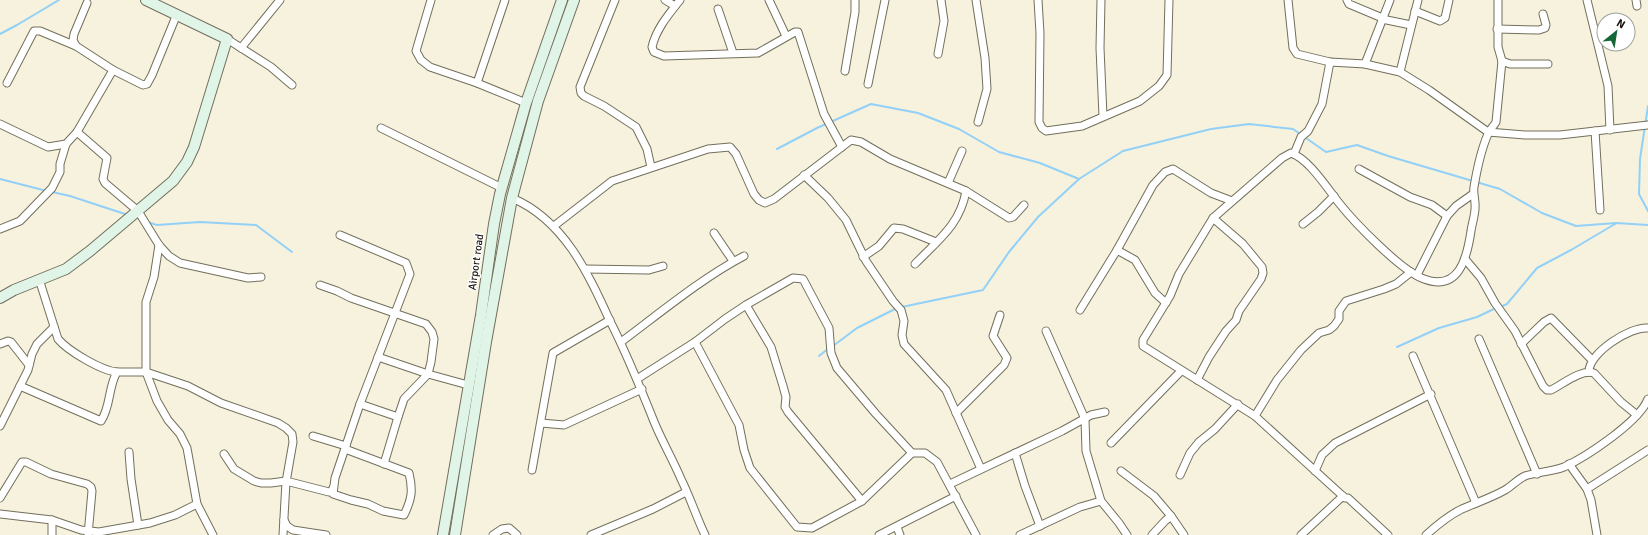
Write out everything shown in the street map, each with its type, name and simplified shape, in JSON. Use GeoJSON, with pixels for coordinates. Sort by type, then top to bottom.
{"type":"FeatureCollection","features":[{"type":"Feature","properties":{"kind":"main road"},"geometry":{"type":"LineString","coordinates":[[0,298],[39,279],[66,269],[120,227],[173,181],[187,162],[194,147],[227,39],[146,0]]}},
{"type":"Feature","properties":{"kind":"main road","name":"Airport road"},"geometry":{"type":"LineString","coordinates":[[443,535],[481,315],[494,224],[502,188],[526,103],[562,0]]}},
{"type":"Feature","properties":{"kind":"main road"},"geometry":{"type":"LineString","coordinates":[[455,535],[512,198],[538,101],[574,0]]}},
{"type":"Feature","properties":{"kind":"main road"},"geometry":{"type":"LineString","coordinates":[[481,315],[492,318]]}},
{"type":"Feature","properties":{"kind":"street"},"geometry":{"type":"LineString","coordinates":[[241,48],[280,0]]}},
{"type":"Feature","properties":{"kind":"street"},"geometry":{"type":"LineString","coordinates":[[431,0],[416,51],[421,60],[430,67],[477,83],[526,103]]}},
{"type":"Feature","properties":{"kind":"street"},"geometry":{"type":"LineString","coordinates":[[477,83],[505,0]]}},
{"type":"Feature","properties":{"kind":"street"},"geometry":{"type":"LineString","coordinates":[[615,0],[592,54],[580,90],[584,96],[604,106],[636,128],[647,149],[651,167]]}},
{"type":"Feature","properties":{"kind":"street"},"geometry":{"type":"LineString","coordinates":[[665,0],[675,6]]}},
{"type":"Feature","properties":{"kind":"street"},"geometry":{"type":"LineString","coordinates":[[680,0],[654,38],[652,47],[654,52],[664,56],[758,52],[786,36],[798,32],[824,114],[842,147]]}},
{"type":"Feature","properties":{"kind":"street"},"geometry":{"type":"LineString","coordinates":[[768,0],[786,36]]}},
{"type":"Feature","properties":{"kind":"street"},"geometry":{"type":"LineString","coordinates":[[845,71],[855,12],[855,0]]}},
{"type":"Feature","properties":{"kind":"street"},"geometry":{"type":"LineString","coordinates":[[868,84],[885,0]]}},
{"type":"Feature","properties":{"kind":"street"},"geometry":{"type":"LineString","coordinates":[[938,54],[944,21],[941,0]]}},
{"type":"Feature","properties":{"kind":"street"},"geometry":{"type":"LineString","coordinates":[[976,0],[985,58],[987,89],[978,122]]}},
{"type":"Feature","properties":{"kind":"street"},"geometry":{"type":"LineString","coordinates":[[1038,0],[1040,33],[1039,122],[1042,128],[1046,131],[1082,126],[1140,101],[1165,80],[1167,75],[1169,0]]}},
{"type":"Feature","properties":{"kind":"street"},"geometry":{"type":"LineString","coordinates":[[1101,0],[1100,48],[1103,116]]}},
{"type":"Feature","properties":{"kind":"street"},"geometry":{"type":"LineString","coordinates":[[1288,0],[1294,52],[1309,58],[1330,62],[1365,64],[1400,72],[1429,90],[1488,132],[1525,135],[1560,135],[1648,125]]}},
{"type":"Feature","properties":{"kind":"street"},"geometry":{"type":"LineString","coordinates":[[1347,0],[1349,4],[1382,19],[1411,25]]}},
{"type":"Feature","properties":{"kind":"street"},"geometry":{"type":"LineString","coordinates":[[1365,64],[1390,0]]}},
{"type":"Feature","properties":{"kind":"street"},"geometry":{"type":"LineString","coordinates":[[1400,72],[1418,0]]}},
{"type":"Feature","properties":{"kind":"street"},"geometry":{"type":"LineString","coordinates":[[1415,11],[1440,21],[1445,18],[1448,0]]}},
{"type":"Feature","properties":{"kind":"street"},"geometry":{"type":"LineString","coordinates":[[1388,535],[1255,416],[1238,404],[1181,371],[1143,346],[1143,344],[1147,334],[1166,303],[1179,274],[1213,218],[1282,158],[1291,153],[1298,156],[1310,167],[1344,209],[1385,250],[1414,274],[1423,279],[1438,283],[1448,281],[1459,271],[1468,252],[1475,206],[1473,194],[1479,162],[1488,132],[1493,128],[1496,122],[1502,61],[1498,47],[1498,0]]}},
{"type":"Feature","properties":{"kind":"street"},"geometry":{"type":"LineString","coordinates":[[1587,0],[1608,86],[1610,130]]}},
{"type":"Feature","properties":{"kind":"street"},"geometry":{"type":"LineString","coordinates":[[76,46],[73,40],[74,34],[87,3]]}},
{"type":"Feature","properties":{"kind":"street"},"geometry":{"type":"LineString","coordinates":[[718,9],[733,53]]}},
{"type":"Feature","properties":{"kind":"street"},"geometry":{"type":"LineString","coordinates":[[7,84],[34,31],[40,31],[76,46],[113,70],[143,85],[147,84],[177,14]]}},
{"type":"Feature","properties":{"kind":"street"},"geometry":{"type":"LineString","coordinates":[[1497,29],[1539,30],[1545,28],[1546,25],[1543,14]]}},
{"type":"Feature","properties":{"kind":"street"},"geometry":{"type":"LineString","coordinates":[[227,39],[271,67],[292,85]]}},
{"type":"Feature","properties":{"kind":"street"},"geometry":{"type":"LineString","coordinates":[[1502,61],[1510,64],[1548,64]]}},
{"type":"Feature","properties":{"kind":"street"},"geometry":{"type":"LineString","coordinates":[[1294,154],[1301,137],[1308,131],[1322,104],[1330,62]]}},
{"type":"Feature","properties":{"kind":"street"},"geometry":{"type":"LineString","coordinates":[[0,229],[20,221],[52,188],[60,172],[60,164],[66,144],[77,132],[113,70]]}},
{"type":"Feature","properties":{"kind":"street"},"geometry":{"type":"LineString","coordinates":[[0,124],[48,147],[66,144]]}},
{"type":"Feature","properties":{"kind":"street"},"geometry":{"type":"LineString","coordinates":[[381,128],[502,188]]}},
{"type":"Feature","properties":{"kind":"street"},"geometry":{"type":"LineString","coordinates":[[1596,131],[1600,210]]}},
{"type":"Feature","properties":{"kind":"street"},"geometry":{"type":"LineString","coordinates":[[77,132],[107,158],[104,179],[105,183],[138,211],[159,245],[169,256],[180,263],[248,278],[261,277]]}},
{"type":"Feature","properties":{"kind":"street"},"geometry":{"type":"LineString","coordinates":[[554,226],[612,181],[708,148],[730,147],[736,154],[754,194],[759,200],[765,203],[774,199],[851,140],[861,142],[890,159],[966,191],[1009,218],[1013,217],[1024,205]]}},
{"type":"Feature","properties":{"kind":"street"},"geometry":{"type":"LineString","coordinates":[[948,183],[962,151]]}},
{"type":"Feature","properties":{"kind":"street"},"geometry":{"type":"LineString","coordinates":[[1359,169],[1410,197],[1432,205],[1447,216]]}},
{"type":"Feature","properties":{"kind":"street"},"geometry":{"type":"LineString","coordinates":[[1080,310],[1117,250],[1153,185],[1165,172],[1173,170],[1211,193],[1232,201]]}},
{"type":"Feature","properties":{"kind":"street"},"geometry":{"type":"LineString","coordinates":[[804,175],[828,198],[846,220],[864,257],[893,301],[901,310],[904,321],[902,335],[904,344],[946,390],[981,468]]}},
{"type":"Feature","properties":{"kind":"street"},"geometry":{"type":"LineString","coordinates":[[915,264],[944,235],[958,218],[964,203],[966,191]]}},
{"type":"Feature","properties":{"kind":"street"},"geometry":{"type":"LineString","coordinates":[[1255,416],[1277,380],[1301,350],[1319,333],[1329,330],[1334,326],[1339,319],[1339,311],[1346,301],[1360,295],[1384,289],[1414,274],[1447,216],[1456,206],[1473,194]]}},
{"type":"Feature","properties":{"kind":"street"},"geometry":{"type":"LineString","coordinates":[[1303,224],[1334,196]]}},
{"type":"Feature","properties":{"kind":"street"},"geometry":{"type":"LineString","coordinates":[[512,198],[525,203],[554,226],[585,269],[621,342],[642,389],[665,447],[705,535]]}},
{"type":"Feature","properties":{"kind":"street"},"geometry":{"type":"LineString","coordinates":[[1198,380],[1209,357],[1236,320],[1238,311],[1261,279],[1263,272],[1262,267],[1243,244],[1213,218]]}},
{"type":"Feature","properties":{"kind":"street"},"geometry":{"type":"LineString","coordinates":[[864,257],[880,246],[894,228],[903,229],[936,242]]}},
{"type":"Feature","properties":{"kind":"street"},"geometry":{"type":"LineString","coordinates":[[714,233],[733,261]]}},
{"type":"Feature","properties":{"kind":"street"},"geometry":{"type":"LineString","coordinates":[[313,436],[346,448],[384,464],[409,472],[413,488],[408,507],[404,515],[382,511],[368,504],[333,494],[333,488],[346,448],[360,404],[410,274],[406,263],[340,235]]}},
{"type":"Feature","properties":{"kind":"street"},"geometry":{"type":"LineString","coordinates":[[159,245],[154,277],[146,302],[146,372],[157,401],[168,420],[180,434],[188,448],[197,504],[213,535]]}},
{"type":"Feature","properties":{"kind":"street"},"geometry":{"type":"LineString","coordinates":[[1117,250],[1135,260],[1155,293],[1166,303]]}},
{"type":"Feature","properties":{"kind":"street"},"geometry":{"type":"LineString","coordinates":[[621,342],[733,261],[744,256]]}},
{"type":"Feature","properties":{"kind":"street"},"geometry":{"type":"LineString","coordinates":[[1465,259],[1481,278],[1521,344],[1543,386],[1547,390],[1551,390],[1589,372],[1594,373],[1621,402],[1637,415]]}},
{"type":"Feature","properties":{"kind":"street"},"geometry":{"type":"LineString","coordinates":[[585,269],[649,270],[663,266]]}},
{"type":"Feature","properties":{"kind":"street"},"geometry":{"type":"LineString","coordinates":[[637,379],[695,342],[746,305],[793,278],[803,279],[829,328],[831,353],[837,368],[912,453]]}},
{"type":"Feature","properties":{"kind":"street"},"geometry":{"type":"LineString","coordinates":[[39,279],[58,340],[63,346],[104,368],[117,372],[146,372],[188,386],[221,403],[264,417],[286,428],[292,434],[293,442],[286,481],[283,535]]}},
{"type":"Feature","properties":{"kind":"street"},"geometry":{"type":"LineString","coordinates":[[320,285],[337,290],[351,298],[426,324],[432,332],[434,340],[428,374],[404,399],[384,464]]}},
{"type":"Feature","properties":{"kind":"street"},"geometry":{"type":"LineString","coordinates":[[746,305],[771,347],[784,391],[785,408],[862,501]]}},
{"type":"Feature","properties":{"kind":"street"},"geometry":{"type":"LineString","coordinates":[[956,413],[1004,365],[1007,358],[993,336],[1000,315]]}},
{"type":"Feature","properties":{"kind":"street"},"geometry":{"type":"LineString","coordinates":[[1521,344],[1544,322],[1551,318],[1592,360]]}},
{"type":"Feature","properties":{"kind":"street"},"geometry":{"type":"LineString","coordinates":[[532,470],[553,353],[610,320]]}},
{"type":"Feature","properties":{"kind":"street"},"geometry":{"type":"LineString","coordinates":[[0,426],[20,386],[37,344],[54,327]]}},
{"type":"Feature","properties":{"kind":"street"},"geometry":{"type":"LineString","coordinates":[[1589,372],[1589,367],[1592,360],[1612,342],[1642,328],[1648,328]]}},
{"type":"Feature","properties":{"kind":"street"},"geometry":{"type":"LineString","coordinates":[[1046,331],[1085,419],[1086,451],[1101,501],[1127,535]]}},
{"type":"Feature","properties":{"kind":"street"},"geometry":{"type":"LineString","coordinates":[[1479,339],[1488,356],[1537,474]]}},
{"type":"Feature","properties":{"kind":"street"},"geometry":{"type":"LineString","coordinates":[[0,344],[8,341],[11,342],[29,365]]}},
{"type":"Feature","properties":{"kind":"street"},"geometry":{"type":"LineString","coordinates":[[695,342],[739,426],[746,460],[750,468],[797,527],[812,528],[862,501],[912,453],[925,453],[937,462],[976,535]]}},
{"type":"Feature","properties":{"kind":"street"},"geometry":{"type":"LineString","coordinates":[[1413,356],[1431,394],[1476,503]]}},
{"type":"Feature","properties":{"kind":"street"},"geometry":{"type":"LineString","coordinates":[[378,357],[428,374],[468,385]]}},
{"type":"Feature","properties":{"kind":"street"},"geometry":{"type":"LineString","coordinates":[[1111,443],[1181,371]]}},
{"type":"Feature","properties":{"kind":"street"},"geometry":{"type":"LineString","coordinates":[[20,386],[101,421],[106,408],[113,379],[117,372]]}},
{"type":"Feature","properties":{"kind":"street"},"geometry":{"type":"LineString","coordinates":[[541,423],[564,425],[642,389]]}},
{"type":"Feature","properties":{"kind":"street"},"geometry":{"type":"LineString","coordinates":[[1315,470],[1322,455],[1334,443],[1431,394]]}},
{"type":"Feature","properties":{"kind":"street"},"geometry":{"type":"LineString","coordinates":[[1426,535],[1434,527],[1459,510],[1505,490],[1524,476],[1537,474],[1569,464],[1616,434],[1637,415],[1648,399]]}},
{"type":"Feature","properties":{"kind":"street"},"geometry":{"type":"LineString","coordinates":[[360,404],[398,417]]}},
{"type":"Feature","properties":{"kind":"street"},"geometry":{"type":"LineString","coordinates":[[1180,475],[1190,453],[1199,442],[1215,429],[1238,404]]}},
{"type":"Feature","properties":{"kind":"street"},"geometry":{"type":"LineString","coordinates":[[950,484],[1085,419],[1105,412]]}},
{"type":"Feature","properties":{"kind":"street"},"geometry":{"type":"LineString","coordinates":[[1587,489],[1648,450]]}},
{"type":"Feature","properties":{"kind":"street"},"geometry":{"type":"LineString","coordinates":[[129,452],[135,526],[134,535]]}},
{"type":"Feature","properties":{"kind":"street"},"geometry":{"type":"LineString","coordinates":[[1015,453],[1025,486],[1040,526]]}},
{"type":"Feature","properties":{"kind":"street"},"geometry":{"type":"LineString","coordinates":[[224,454],[234,469],[254,481],[266,484],[286,481],[329,492],[332,491],[333,488]]}},
{"type":"Feature","properties":{"kind":"street"},"geometry":{"type":"LineString","coordinates":[[0,498],[22,462],[26,462],[51,474],[91,487],[92,491],[88,533]]}},
{"type":"Feature","properties":{"kind":"street"},"geometry":{"type":"LineString","coordinates":[[1569,464],[1587,489],[1591,500],[1597,535]]}},
{"type":"Feature","properties":{"kind":"street"},"geometry":{"type":"LineString","coordinates":[[1121,471],[1154,496],[1171,516],[1184,535]]}},
{"type":"Feature","properties":{"kind":"street"},"geometry":{"type":"LineString","coordinates":[[591,535],[653,509],[686,492]]}},
{"type":"Feature","properties":{"kind":"street"},"geometry":{"type":"LineString","coordinates":[[879,535],[956,496]]}},
{"type":"Feature","properties":{"kind":"street"},"geometry":{"type":"LineString","coordinates":[[1300,535],[1343,496]]}},
{"type":"Feature","properties":{"kind":"street"},"geometry":{"type":"LineString","coordinates":[[1020,535],[1080,507],[1101,501]]}},
{"type":"Feature","properties":{"kind":"street"},"geometry":{"type":"LineString","coordinates":[[0,514],[52,520],[88,533],[135,526],[175,515],[197,504]]}},
{"type":"Feature","properties":{"kind":"street"},"geometry":{"type":"LineString","coordinates":[[1152,535],[1171,516]]}},
{"type":"Feature","properties":{"kind":"street"},"geometry":{"type":"LineString","coordinates":[[52,520],[52,535]]}},
{"type":"Feature","properties":{"kind":"street"},"geometry":{"type":"LineString","coordinates":[[284,520],[287,526],[293,530],[326,535]]}},
{"type":"Feature","properties":{"kind":"street"},"geometry":{"type":"LineString","coordinates":[[897,527],[900,535]]}},
{"type":"Feature","properties":{"kind":"street"},"geometry":{"type":"LineString","coordinates":[[493,535],[502,529],[509,528],[517,535]]}},
{"type":"Feature","properties":{"kind":"street"},"geometry":{"type":"LineString","coordinates":[[297,535],[307,531]]}},
{"type":"Feature","properties":{"kind":"waterway"},"geometry":{"type":"LineString","coordinates":[[0,34],[59,0]]}},
{"type":"Feature","properties":{"kind":"waterway"},"geometry":{"type":"LineString","coordinates":[[777,149],[817,128],[871,104],[918,113],[959,129],[999,152],[1040,163],[1079,179]]}},
{"type":"Feature","properties":{"kind":"waterway"},"geometry":{"type":"LineString","coordinates":[[1648,106],[1640,159],[1639,194],[1648,211]]}},
{"type":"Feature","properties":{"kind":"waterway"},"geometry":{"type":"LineString","coordinates":[[833,346],[857,328],[897,308],[983,290],[1009,252],[1038,217],[1079,179],[1123,151],[1211,129],[1249,124],[1293,129],[1326,152],[1357,145],[1388,156],[1500,189],[1542,213],[1576,226],[1616,223],[1648,225]]}},
{"type":"Feature","properties":{"kind":"waterway"},"geometry":{"type":"LineString","coordinates":[[0,179],[47,191]]}},
{"type":"Feature","properties":{"kind":"waterway"},"geometry":{"type":"LineString","coordinates":[[52,192],[70,196],[128,215]]}},
{"type":"Feature","properties":{"kind":"waterway"},"geometry":{"type":"LineString","coordinates":[[147,222],[157,225],[200,222],[256,225],[292,252]]}},
{"type":"Feature","properties":{"kind":"waterway"},"geometry":{"type":"LineString","coordinates":[[1500,307],[1507,304],[1537,268],[1615,224]]}},
{"type":"Feature","properties":{"kind":"waterway"},"geometry":{"type":"LineString","coordinates":[[1397,347],[1439,328],[1477,317],[1496,308]]}},
{"type":"Feature","properties":{"kind":"waterway"},"geometry":{"type":"LineString","coordinates":[[819,356],[829,348]]}}]}
